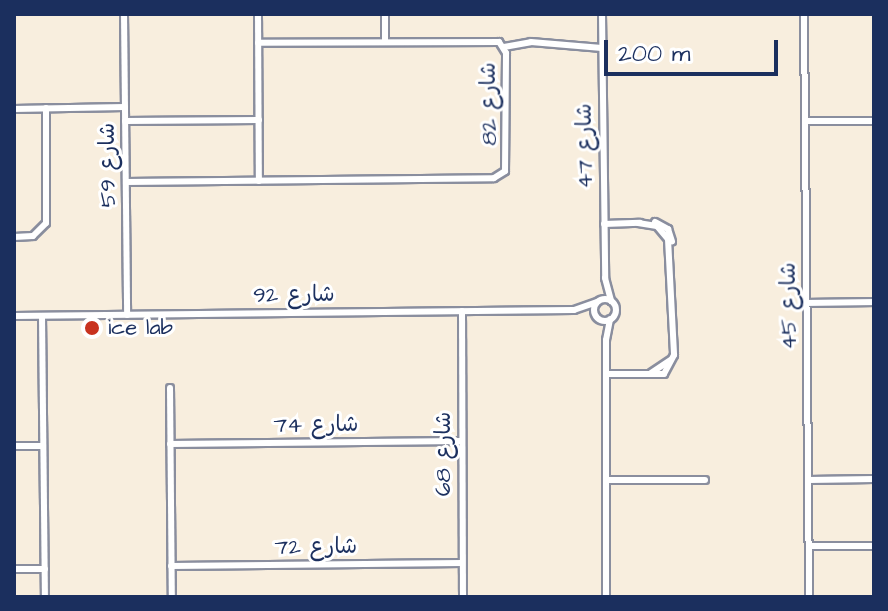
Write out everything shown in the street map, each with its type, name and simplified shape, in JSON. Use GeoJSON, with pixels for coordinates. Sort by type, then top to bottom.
{"type":"FeatureCollection","features":[{"type":"Feature","properties":{"kind":"street","name":"شارع 59"},"geometry":{"type":"LineString","coordinates":[[124,14],[127,315]]}},
{"type":"Feature","properties":{"kind":"street"},"geometry":{"type":"LineString","coordinates":[[258,14],[259,181]]}},
{"type":"Feature","properties":{"kind":"street"},"geometry":{"type":"LineString","coordinates":[[385,14],[385,41]]}},
{"type":"Feature","properties":{"kind":"street","name":"شارع 47"},"geometry":{"type":"LineString","coordinates":[[602,14],[605,278],[615,310],[610,319]]}},
{"type":"Feature","properties":{"kind":"street","name":"شارع 45"},"geometry":{"type":"LineString","coordinates":[[804,14],[809,597]]}},
{"type":"Feature","properties":{"kind":"street","name":"شارع 82"},"geometry":{"type":"LineString","coordinates":[[126,182],[500,176],[507,165],[504,47],[493,40],[258,43]]}},
{"type":"Feature","properties":{"kind":"street"},"geometry":{"type":"LineString","coordinates":[[504,47],[531,42],[602,48]]}},
{"type":"Feature","properties":{"kind":"street"},"geometry":{"type":"LineString","coordinates":[[14,109],[125,107]]}},
{"type":"Feature","properties":{"kind":"street"},"geometry":{"type":"LineString","coordinates":[[14,237],[33,236],[46,223],[46,108]]}},
{"type":"Feature","properties":{"kind":"street"},"geometry":{"type":"LineString","coordinates":[[125,121],[259,120]]}},
{"type":"Feature","properties":{"kind":"street"},"geometry":{"type":"LineString","coordinates":[[805,121],[874,121]]}},
{"type":"Feature","properties":{"kind":"street"},"geometry":{"type":"LineString","coordinates":[[604,224],[638,223],[665,233],[670,265],[672,344],[665,368],[640,374],[606,374]]}},
{"type":"Feature","properties":{"kind":"street","name":"شارع 47"},"geometry":{"type":"LineString","coordinates":[[597,318],[605,278]]}},
{"type":"Feature","properties":{"kind":"street","name":"شارع 92"},"geometry":{"type":"LineString","coordinates":[[14,316],[574,310],[611,301]]}},
{"type":"Feature","properties":{"kind":"street"},"geometry":{"type":"LineString","coordinates":[[807,303],[874,302]]}},
{"type":"Feature","properties":{"kind":"street","name":"شارع 92"},"geometry":{"type":"LineString","coordinates":[[574,310],[610,319]]}},
{"type":"Feature","properties":{"kind":"street","name":"شارع 68"},"geometry":{"type":"LineString","coordinates":[[462,311],[463,597]]}},
{"type":"Feature","properties":{"kind":"street"},"geometry":{"type":"LineString","coordinates":[[42,316],[45,597]]}},
{"type":"Feature","properties":{"kind":"street"},"geometry":{"type":"LineString","coordinates":[[597,318],[606,340]]}},
{"type":"Feature","properties":{"kind":"street"},"geometry":{"type":"LineString","coordinates":[[606,597],[606,340],[610,319]]}},
{"type":"Feature","properties":{"kind":"street"},"geometry":{"type":"LineString","coordinates":[[170,388],[172,597]]}},
{"type":"Feature","properties":{"kind":"street","name":"شارع 74"},"geometry":{"type":"LineString","coordinates":[[170,444],[462,441]]}},
{"type":"Feature","properties":{"kind":"street"},"geometry":{"type":"LineString","coordinates":[[14,446],[42,446]]}},
{"type":"Feature","properties":{"kind":"street"},"geometry":{"type":"LineString","coordinates":[[809,480],[874,479]]}},
{"type":"Feature","properties":{"kind":"street"},"geometry":{"type":"LineString","coordinates":[[606,480],[705,480]]}},
{"type":"Feature","properties":{"kind":"street"},"geometry":{"type":"LineString","coordinates":[[809,546],[874,546]]}},
{"type":"Feature","properties":{"kind":"street","name":"شارع 72"},"geometry":{"type":"LineString","coordinates":[[171,566],[462,563]]}},
{"type":"Feature","properties":{"kind":"street"},"geometry":{"type":"LineString","coordinates":[[14,569],[45,569]]}},
{"type":"Feature","properties":{"kind":"place","name":"ice lab"},"geometry":{"type":"Point","coordinates":[92,328]}}]}
